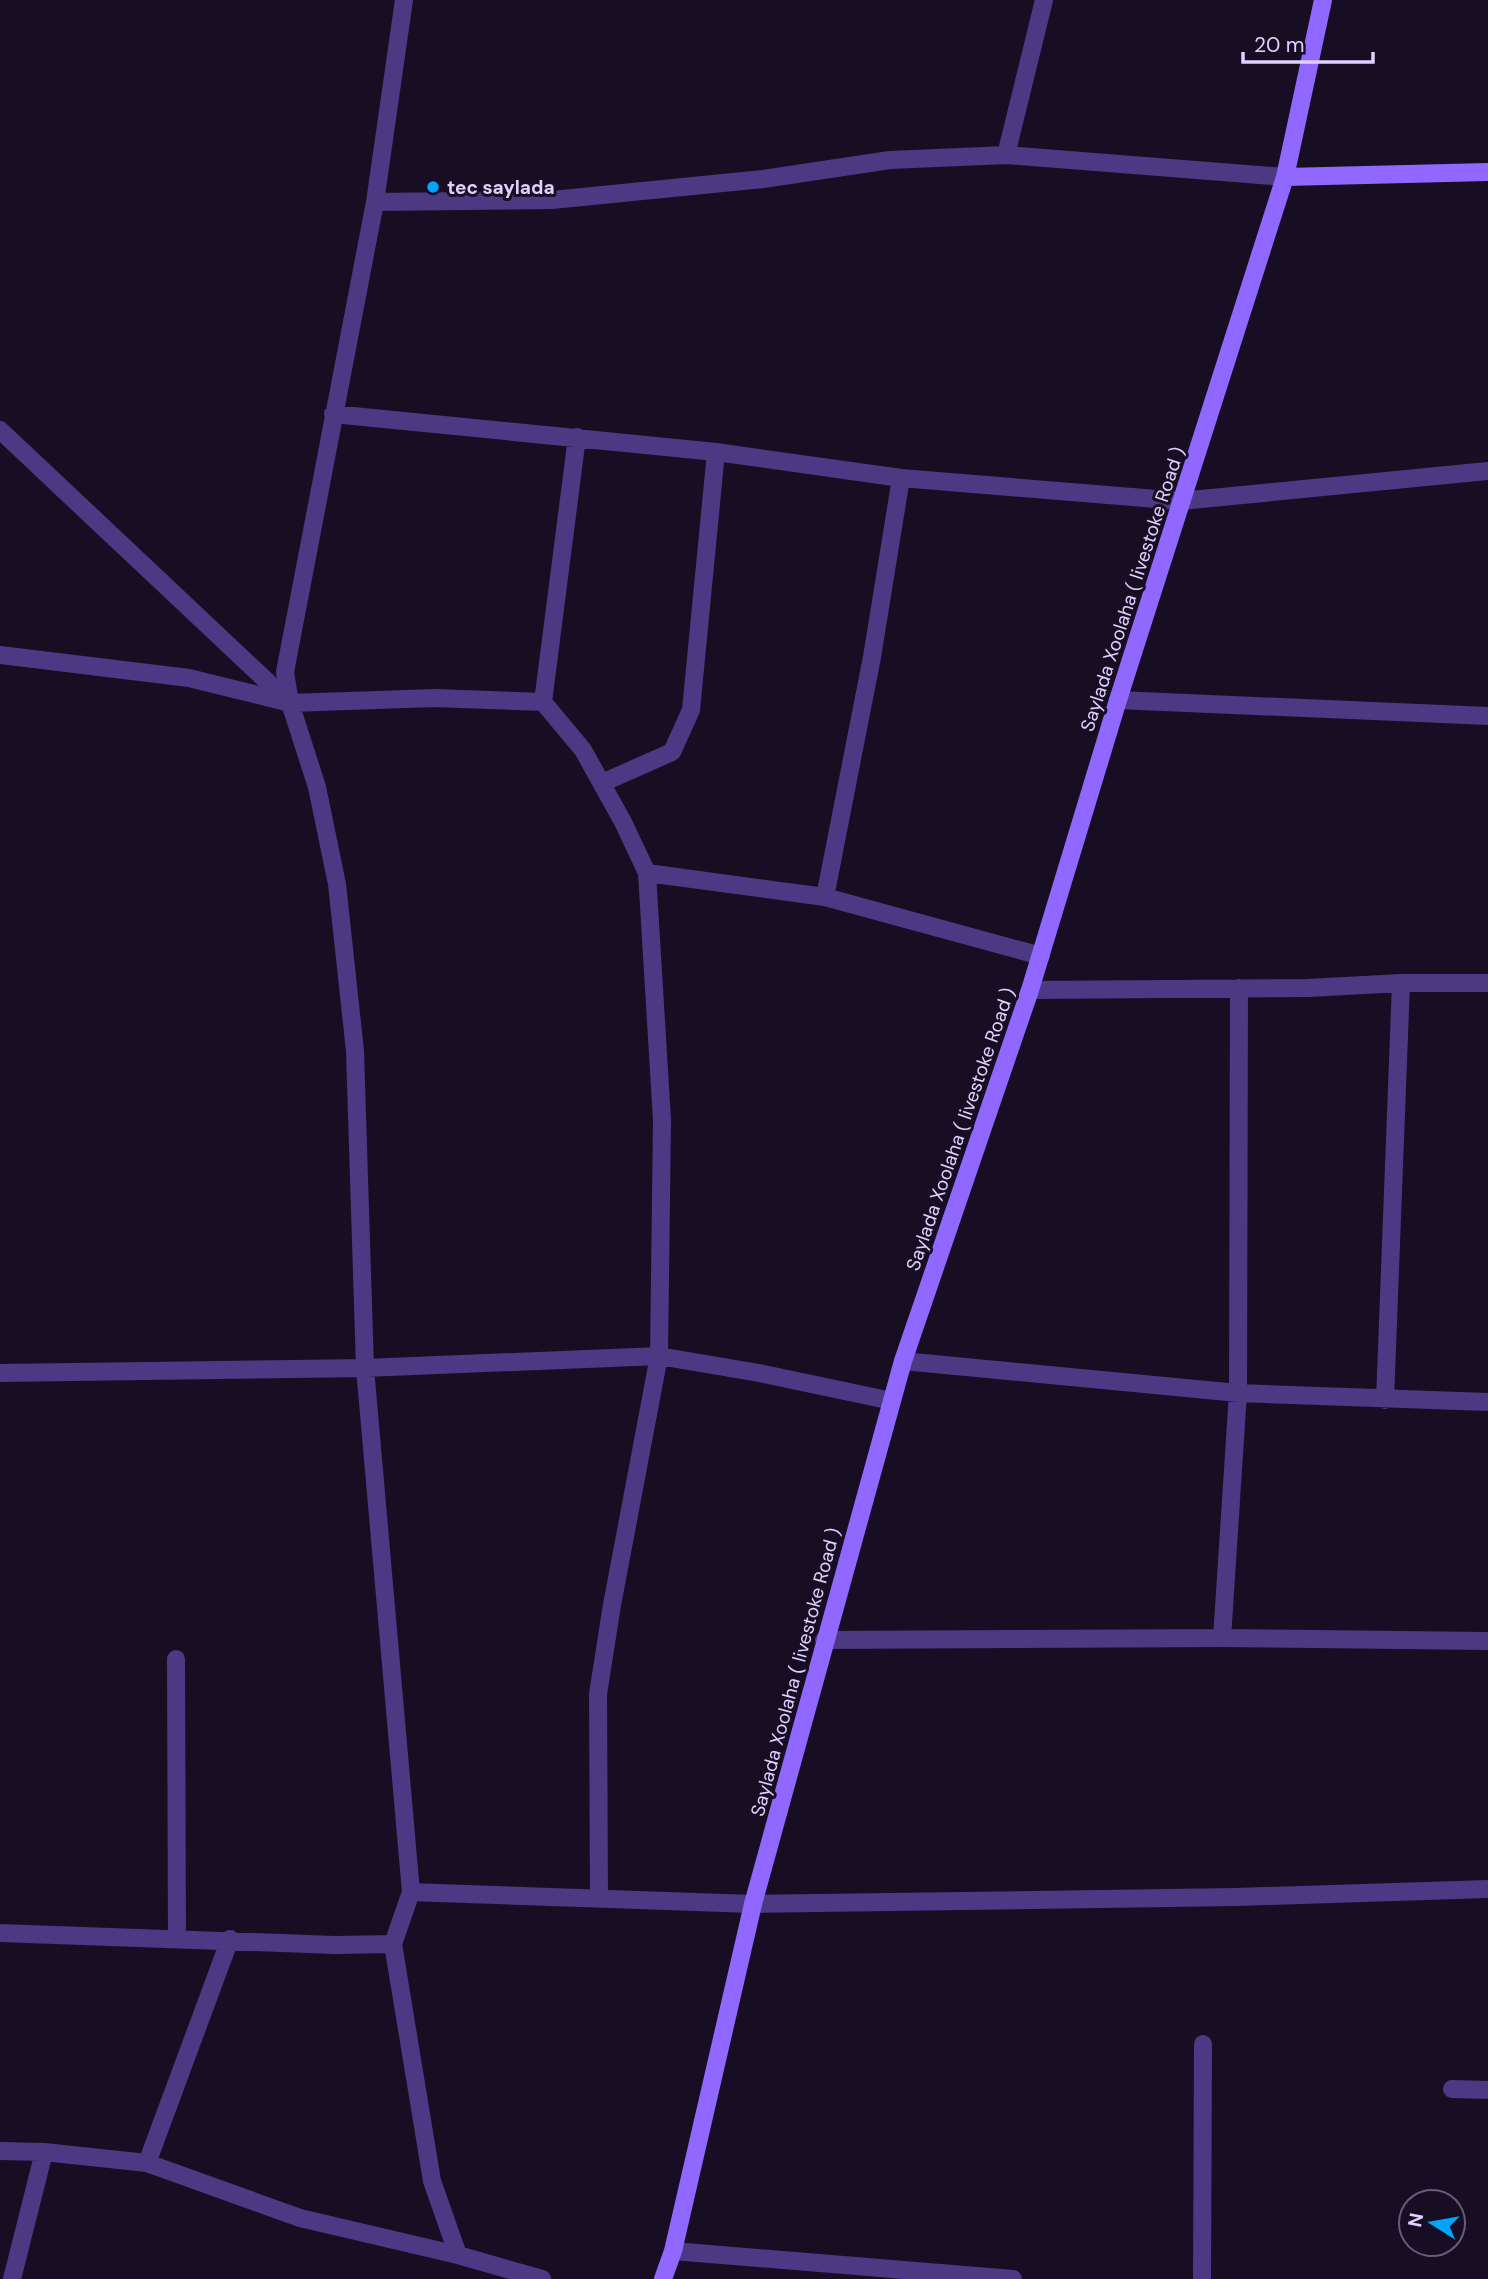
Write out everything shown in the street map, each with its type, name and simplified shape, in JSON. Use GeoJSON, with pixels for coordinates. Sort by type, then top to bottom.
{"type":"FeatureCollection","features":[{"type":"Feature","properties":{"kind":"street"},"geometry":{"type":"LineString","coordinates":[[404,0],[375,202],[332,414],[285,671],[290,702],[317,787],[337,884],[355,1051],[365,1368],[411,1892],[393,1944],[432,2181],[458,2255]]}},
{"type":"Feature","properties":{"kind":"street"},"geometry":{"type":"LineString","coordinates":[[1006,155],[1044,0]]}},
{"type":"Feature","properties":{"kind":"street","name":"Saylada Xoolaha ( livestoke Road )"},"geometry":{"type":"LineString","coordinates":[[663,2279],[673,2251],[753,1904],[903,1361],[1041,956],[1118,699],[1285,177],[1323,0]]}},
{"type":"Feature","properties":{"kind":"street"},"geometry":{"type":"LineString","coordinates":[[375,202],[552,200],[763,179],[890,160],[1006,155],[1285,177],[1488,172]]}},
{"type":"Feature","properties":{"kind":"street"},"geometry":{"type":"LineString","coordinates":[[332,414],[716,452],[901,478],[1181,501],[1488,471]]}},
{"type":"Feature","properties":{"kind":"street"},"geometry":{"type":"LineString","coordinates":[[0,430],[290,702]]}},
{"type":"Feature","properties":{"kind":"street"},"geometry":{"type":"LineString","coordinates":[[577,438],[543,702],[583,750],[647,873],[662,1120],[659,1356],[598,1694],[598,1899]]}},
{"type":"Feature","properties":{"kind":"street"},"geometry":{"type":"LineString","coordinates":[[602,783],[672,752],[691,710],[716,452]]}},
{"type":"Feature","properties":{"kind":"street"},"geometry":{"type":"LineString","coordinates":[[825,897],[872,657],[901,478]]}},
{"type":"Feature","properties":{"kind":"street"},"geometry":{"type":"LineString","coordinates":[[0,655],[189,678],[290,702],[423,698],[543,702]]}},
{"type":"Feature","properties":{"kind":"street"},"geometry":{"type":"LineString","coordinates":[[1118,699],[1488,716]]}},
{"type":"Feature","properties":{"kind":"street"},"geometry":{"type":"LineString","coordinates":[[647,873],[825,897],[1041,956]]}},
{"type":"Feature","properties":{"kind":"street"},"geometry":{"type":"LineString","coordinates":[[1030,990],[1308,988],[1401,983],[1488,983]]}},
{"type":"Feature","properties":{"kind":"street"},"geometry":{"type":"LineString","coordinates":[[1385,1400],[1401,983]]}},
{"type":"Feature","properties":{"kind":"street"},"geometry":{"type":"LineString","coordinates":[[1222,1639],[1238,1393],[1239,988]]}},
{"type":"Feature","properties":{"kind":"street"},"geometry":{"type":"LineString","coordinates":[[0,1373],[365,1368],[659,1356],[759,1373],[892,1401]]}},
{"type":"Feature","properties":{"kind":"street"},"geometry":{"type":"LineString","coordinates":[[903,1361],[1238,1393],[1488,1402]]}},
{"type":"Feature","properties":{"kind":"street"},"geometry":{"type":"LineString","coordinates":[[824,1640],[1488,1641]]}},
{"type":"Feature","properties":{"kind":"street"},"geometry":{"type":"LineString","coordinates":[[176,1659],[177,1938]]}},
{"type":"Feature","properties":{"kind":"street"},"geometry":{"type":"LineString","coordinates":[[411,1892],[753,1904],[1236,1897],[1488,1889]]}},
{"type":"Feature","properties":{"kind":"street"},"geometry":{"type":"LineString","coordinates":[[0,1933],[230,1939],[335,1945],[393,1944]]}},
{"type":"Feature","properties":{"kind":"street"},"geometry":{"type":"LineString","coordinates":[[147,2163],[230,1939]]}},
{"type":"Feature","properties":{"kind":"street"},"geometry":{"type":"LineString","coordinates":[[1202,2279],[1203,2043]]}},
{"type":"Feature","properties":{"kind":"street"},"geometry":{"type":"LineString","coordinates":[[1452,2089],[1488,2090]]}},
{"type":"Feature","properties":{"kind":"street"},"geometry":{"type":"LineString","coordinates":[[0,2151],[44,2152],[147,2163],[300,2218],[458,2255],[542,2279]]}},
{"type":"Feature","properties":{"kind":"street"},"geometry":{"type":"LineString","coordinates":[[12,2279],[44,2152]]}},
{"type":"Feature","properties":{"kind":"street"},"geometry":{"type":"LineString","coordinates":[[673,2251],[1013,2279]]}},
{"type":"Feature","properties":{"kind":"place","name":"tec saylada"},"geometry":{"type":"Point","coordinates":[433,187]}}]}
